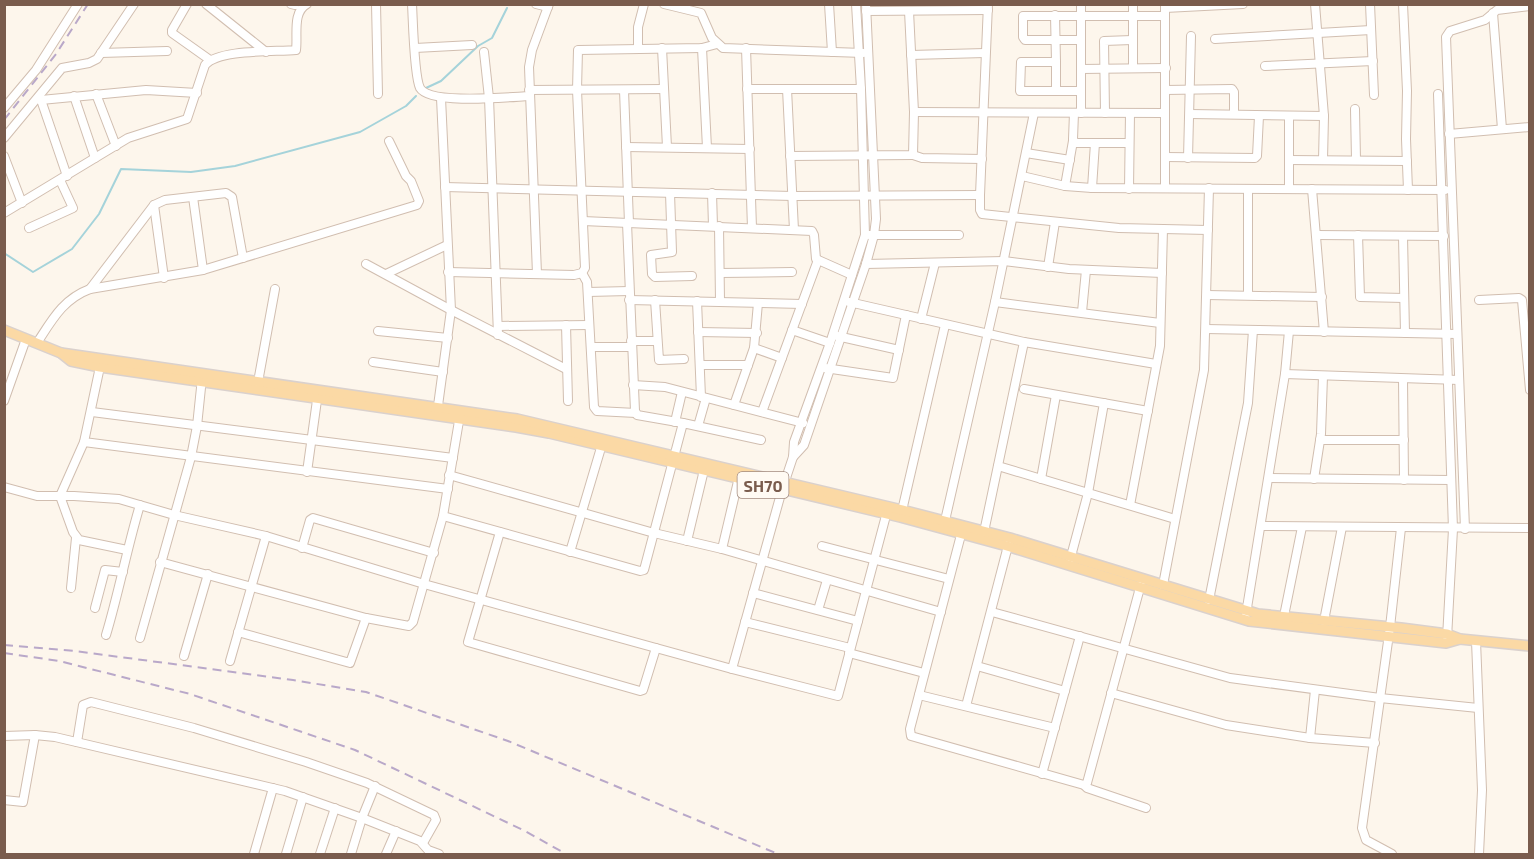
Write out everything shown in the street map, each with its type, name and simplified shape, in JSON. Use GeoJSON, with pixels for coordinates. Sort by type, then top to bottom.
{"type":"FeatureCollection","features":[{"type":"Feature","properties":{"kind":"main road","name":"SH70"},"geometry":{"type":"LineString","coordinates":[[4,330],[61,353],[73,353],[100,364],[437,412],[517,419],[602,442],[901,513],[1009,542],[1246,616],[1530,646]]}},
{"type":"Feature","properties":{"kind":"main road","name":"SH70"},"geometry":{"type":"LineString","coordinates":[[202,377],[258,382],[318,395]]}},
{"type":"Feature","properties":{"kind":"main road","name":"SH70"},"geometry":{"type":"LineString","coordinates":[[673,458],[704,470],[740,475]]}},
{"type":"Feature","properties":{"kind":"main road","name":"SH70"},"geometry":{"type":"LineString","coordinates":[[962,530],[984,531],[1009,542]]}},
{"type":"Feature","properties":{"kind":"main road","name":"SH70"},"geometry":{"type":"LineString","coordinates":[[1141,584],[1162,585],[1209,600],[1246,616],[1284,616],[1389,631]]}},
{"type":"Feature","properties":{"kind":"street"},"geometry":{"type":"LineString","coordinates":[[4,108],[36,70],[78,4]]}},
{"type":"Feature","properties":{"kind":"street"},"geometry":{"type":"LineString","coordinates":[[4,138],[40,98],[62,68],[93,62],[134,4]]}},
{"type":"Feature","properties":{"kind":"street"},"geometry":{"type":"LineString","coordinates":[[187,4],[172,33],[210,60]]}},
{"type":"Feature","properties":{"kind":"street"},"geometry":{"type":"LineString","coordinates":[[206,4],[266,52]]}},
{"type":"Feature","properties":{"kind":"street"},"geometry":{"type":"LineString","coordinates":[[376,4],[378,94]]}},
{"type":"Feature","properties":{"kind":"street"},"geometry":{"type":"LineString","coordinates":[[412,4],[417,77],[420,89],[431,96],[489,98],[577,90],[664,89]]}},
{"type":"Feature","properties":{"kind":"street"},"geometry":{"type":"LineString","coordinates":[[536,4],[548,6],[532,50],[529,67],[537,274]]}},
{"type":"Feature","properties":{"kind":"street"},"geometry":{"type":"LineString","coordinates":[[638,48],[638,27],[644,4]]}},
{"type":"Feature","properties":{"kind":"street"},"geometry":{"type":"LineString","coordinates":[[664,4],[696,8],[717,44],[723,48],[864,53]]}},
{"type":"Feature","properties":{"kind":"street"},"geometry":{"type":"LineString","coordinates":[[829,4],[832,52]]}},
{"type":"Feature","properties":{"kind":"street"},"geometry":{"type":"LineString","coordinates":[[848,302],[852,275],[865,235],[873,156],[864,53],[856,4]]}},
{"type":"Feature","properties":{"kind":"street"},"geometry":{"type":"LineString","coordinates":[[1065,186],[1081,91],[1081,4]]}},
{"type":"Feature","properties":{"kind":"street"},"geometry":{"type":"LineString","coordinates":[[1132,4],[1132,68]]}},
{"type":"Feature","properties":{"kind":"street"},"geometry":{"type":"LineString","coordinates":[[1081,40],[1024,39],[1023,15],[1132,16],[1175,8],[1243,4]]}},
{"type":"Feature","properties":{"kind":"street"},"geometry":{"type":"LineString","coordinates":[[1315,4],[1323,91],[1323,160]]}},
{"type":"Feature","properties":{"kind":"street"},"geometry":{"type":"LineString","coordinates":[[1371,4],[1374,95]]}},
{"type":"Feature","properties":{"kind":"street"},"geometry":{"type":"LineString","coordinates":[[1403,4],[1408,190]]}},
{"type":"Feature","properties":{"kind":"street"},"geometry":{"type":"LineString","coordinates":[[4,213],[128,138],[187,119],[205,65],[210,60],[226,55],[296,50],[297,6]]}},
{"type":"Feature","properties":{"kind":"street"},"geometry":{"type":"LineString","coordinates":[[1465,529],[1446,37],[1450,31],[1485,20],[1501,9],[1530,6]]}},
{"type":"Feature","properties":{"kind":"street"},"geometry":{"type":"LineString","coordinates":[[793,457],[804,445],[834,339],[866,264],[874,235],[864,156],[861,89],[866,8],[909,10],[988,7],[980,195],[982,214],[1119,228],[1208,230]]}},
{"type":"Feature","properties":{"kind":"street"},"geometry":{"type":"LineString","coordinates":[[909,10],[914,112],[913,155]]}},
{"type":"Feature","properties":{"kind":"street"},"geometry":{"type":"LineString","coordinates":[[1165,10],[1165,188]]}},
{"type":"Feature","properties":{"kind":"street"},"geometry":{"type":"LineString","coordinates":[[1493,13],[1502,129]]}},
{"type":"Feature","properties":{"kind":"street"},"geometry":{"type":"LineString","coordinates":[[1056,15],[1056,91]]}},
{"type":"Feature","properties":{"kind":"street"},"geometry":{"type":"LineString","coordinates":[[1215,39],[1371,30]]}},
{"type":"Feature","properties":{"kind":"street"},"geometry":{"type":"LineString","coordinates":[[1188,158],[1191,36]]}},
{"type":"Feature","properties":{"kind":"street"},"geometry":{"type":"LineString","coordinates":[[1106,113],[1104,41],[1132,40]]}},
{"type":"Feature","properties":{"kind":"street"},"geometry":{"type":"LineString","coordinates":[[582,273],[585,268],[577,90],[578,50],[702,48],[717,44]]}},
{"type":"Feature","properties":{"kind":"street"},"geometry":{"type":"LineString","coordinates":[[415,48],[472,45]]}},
{"type":"Feature","properties":{"kind":"street"},"geometry":{"type":"LineString","coordinates":[[662,48],[667,147]]}},
{"type":"Feature","properties":{"kind":"street"},"geometry":{"type":"LineString","coordinates":[[702,48],[707,148]]}},
{"type":"Feature","properties":{"kind":"street"},"geometry":{"type":"LineString","coordinates":[[746,48],[753,228]]}},
{"type":"Feature","properties":{"kind":"street"},"geometry":{"type":"LineString","coordinates":[[100,53],[167,51]]}},
{"type":"Feature","properties":{"kind":"street"},"geometry":{"type":"LineString","coordinates":[[484,52],[489,98],[498,330]]}},
{"type":"Feature","properties":{"kind":"street"},"geometry":{"type":"LineString","coordinates":[[911,54],[985,53]]}},
{"type":"Feature","properties":{"kind":"street"},"geometry":{"type":"LineString","coordinates":[[1265,66],[1373,61]]}},
{"type":"Feature","properties":{"kind":"street"},"geometry":{"type":"LineString","coordinates":[[1056,62],[1021,62],[1021,92],[1081,91]]}},
{"type":"Feature","properties":{"kind":"street"},"geometry":{"type":"LineString","coordinates":[[1081,69],[1166,68]]}},
{"type":"Feature","properties":{"kind":"street"},"geometry":{"type":"LineString","coordinates":[[747,89],[861,89]]}},
{"type":"Feature","properties":{"kind":"street"},"geometry":{"type":"LineString","coordinates":[[787,89],[794,230]]}},
{"type":"Feature","properties":{"kind":"street"},"geometry":{"type":"LineString","coordinates":[[1165,90],[1232,89],[1234,114]]}},
{"type":"Feature","properties":{"kind":"street"},"geometry":{"type":"LineString","coordinates":[[40,98],[162,90],[197,93]]}},
{"type":"Feature","properties":{"kind":"street"},"geometry":{"type":"LineString","coordinates":[[624,90],[629,295],[636,413]]}},
{"type":"Feature","properties":{"kind":"street"},"geometry":{"type":"LineString","coordinates":[[96,94],[116,146]]}},
{"type":"Feature","properties":{"kind":"street"},"geometry":{"type":"LineString","coordinates":[[1438,94],[1453,529],[1447,638]]}},
{"type":"Feature","properties":{"kind":"street"},"geometry":{"type":"LineString","coordinates":[[74,96],[95,158]]}},
{"type":"Feature","properties":{"kind":"street"},"geometry":{"type":"LineString","coordinates":[[29,228],[73,208],[40,98]]}},
{"type":"Feature","properties":{"kind":"street"},"geometry":{"type":"LineString","coordinates":[[437,412],[451,310],[441,98]]}},
{"type":"Feature","properties":{"kind":"street"},"geometry":{"type":"LineString","coordinates":[[1355,109],[1356,160]]}},
{"type":"Feature","properties":{"kind":"street"},"geometry":{"type":"LineString","coordinates":[[914,112],[1165,113]]}},
{"type":"Feature","properties":{"kind":"street"},"geometry":{"type":"LineString","coordinates":[[944,525],[1004,261],[1034,113]]}},
{"type":"Feature","properties":{"kind":"street"},"geometry":{"type":"LineString","coordinates":[[1129,189],[1130,113]]}},
{"type":"Feature","properties":{"kind":"street"},"geometry":{"type":"LineString","coordinates":[[1190,114],[1324,116]]}},
{"type":"Feature","properties":{"kind":"street"},"geometry":{"type":"LineString","coordinates":[[1165,158],[1255,158],[1257,156],[1259,116]]}},
{"type":"Feature","properties":{"kind":"street"},"geometry":{"type":"LineString","coordinates":[[1289,116],[1289,189]]}},
{"type":"Feature","properties":{"kind":"street"},"geometry":{"type":"LineString","coordinates":[[1449,134],[1530,127]]}},
{"type":"Feature","properties":{"kind":"street"},"geometry":{"type":"LineString","coordinates":[[37,343],[61,308],[75,296],[90,289],[203,270],[417,205],[419,201],[411,181],[406,176],[389,141]]}},
{"type":"Feature","properties":{"kind":"street"},"geometry":{"type":"LineString","coordinates":[[1073,141],[1129,143]]}},
{"type":"Feature","properties":{"kind":"street"},"geometry":{"type":"LineString","coordinates":[[1092,188],[1095,143]]}},
{"type":"Feature","properties":{"kind":"street"},"geometry":{"type":"LineString","coordinates":[[626,147],[750,149]]}},
{"type":"Feature","properties":{"kind":"street"},"geometry":{"type":"LineString","coordinates":[[1026,153],[1070,160]]}},
{"type":"Feature","properties":{"kind":"street"},"geometry":{"type":"LineString","coordinates":[[790,156],[913,155],[922,158],[982,159]]}},
{"type":"Feature","properties":{"kind":"street"},"geometry":{"type":"LineString","coordinates":[[4,156],[22,203]]}},
{"type":"Feature","properties":{"kind":"street"},"geometry":{"type":"LineString","coordinates":[[1289,160],[1407,161]]}},
{"type":"Feature","properties":{"kind":"street"},"geometry":{"type":"LineString","coordinates":[[1022,176],[1065,186],[1092,188],[1451,190]]}},
{"type":"Feature","properties":{"kind":"street"},"geometry":{"type":"LineString","coordinates":[[445,187],[793,196],[980,195]]}},
{"type":"Feature","properties":{"kind":"street"},"geometry":{"type":"LineString","coordinates":[[1162,585],[1204,370],[1209,188]]}},
{"type":"Feature","properties":{"kind":"street"},"geometry":{"type":"LineString","coordinates":[[1248,189],[1248,295]]}},
{"type":"Feature","properties":{"kind":"street"},"geometry":{"type":"LineString","coordinates":[[1312,189],[1324,332]]}},
{"type":"Feature","properties":{"kind":"street"},"geometry":{"type":"LineString","coordinates":[[670,193],[672,253],[651,255],[652,274],[655,277],[692,276]]}},
{"type":"Feature","properties":{"kind":"street"},"geometry":{"type":"LineString","coordinates":[[712,193],[720,273],[720,301]]}},
{"type":"Feature","properties":{"kind":"street"},"geometry":{"type":"LineString","coordinates":[[90,289],[154,205],[165,200],[230,194],[243,258]]}},
{"type":"Feature","properties":{"kind":"street"},"geometry":{"type":"LineString","coordinates":[[193,197],[203,270]]}},
{"type":"Feature","properties":{"kind":"street"},"geometry":{"type":"LineString","coordinates":[[154,205],[164,278]]}},
{"type":"Feature","properties":{"kind":"street"},"geometry":{"type":"LineString","coordinates":[[583,221],[813,232],[815,257],[852,275]]}},
{"type":"Feature","properties":{"kind":"street"},"geometry":{"type":"LineString","coordinates":[[1048,267],[1055,222]]}},
{"type":"Feature","properties":{"kind":"street"},"geometry":{"type":"LineString","coordinates":[[1130,506],[1160,346],[1163,229]]}},
{"type":"Feature","properties":{"kind":"street"},"geometry":{"type":"LineString","coordinates":[[865,235],[959,235]]}},
{"type":"Feature","properties":{"kind":"street"},"geometry":{"type":"LineString","coordinates":[[1317,235],[1444,236]]}},
{"type":"Feature","properties":{"kind":"street"},"geometry":{"type":"LineString","coordinates":[[1358,235],[1360,297],[1404,298]]}},
{"type":"Feature","properties":{"kind":"street"},"geometry":{"type":"LineString","coordinates":[[1403,236],[1405,333]]}},
{"type":"Feature","properties":{"kind":"street"},"geometry":{"type":"LineString","coordinates":[[386,274],[447,245]]}},
{"type":"Feature","properties":{"kind":"street"},"geometry":{"type":"LineString","coordinates":[[762,412],[818,260]]}},
{"type":"Feature","properties":{"kind":"street"},"geometry":{"type":"LineString","coordinates":[[866,264],[1004,261],[1086,270],[1162,273]]}},
{"type":"Feature","properties":{"kind":"street"},"geometry":{"type":"LineString","coordinates":[[921,319],[934,263]]}},
{"type":"Feature","properties":{"kind":"street"},"geometry":{"type":"LineString","coordinates":[[366,264],[451,310],[498,330],[566,369]]}},
{"type":"Feature","properties":{"kind":"street"},"geometry":{"type":"LineString","coordinates":[[1082,312],[1086,270]]}},
{"type":"Feature","properties":{"kind":"street"},"geometry":{"type":"LineString","coordinates":[[448,272],[582,273]]}},
{"type":"Feature","properties":{"kind":"street"},"geometry":{"type":"LineString","coordinates":[[720,273],[792,272]]}},
{"type":"Feature","properties":{"kind":"street"},"geometry":{"type":"LineString","coordinates":[[582,273],[587,282],[588,292],[595,410],[636,413],[761,440]]}},
{"type":"Feature","properties":{"kind":"street"},"geometry":{"type":"LineString","coordinates":[[258,382],[274,289]]}},
{"type":"Feature","properties":{"kind":"street"},"geometry":{"type":"LineString","coordinates":[[588,292],[629,295],[655,300],[802,304]]}},
{"type":"Feature","properties":{"kind":"street"},"geometry":{"type":"LineString","coordinates":[[1207,295],[1322,297]]}},
{"type":"Feature","properties":{"kind":"street"},"geometry":{"type":"LineString","coordinates":[[1479,300],[1519,298],[1522,300],[1530,390]]}},
{"type":"Feature","properties":{"kind":"street"},"geometry":{"type":"LineString","coordinates":[[655,300],[659,360],[684,359]]}},
{"type":"Feature","properties":{"kind":"street"},"geometry":{"type":"LineString","coordinates":[[697,301],[704,397],[698,426]]}},
{"type":"Feature","properties":{"kind":"street"},"geometry":{"type":"LineString","coordinates":[[848,302],[945,326],[1024,342],[1156,364]]}},
{"type":"Feature","properties":{"kind":"street"},"geometry":{"type":"LineString","coordinates":[[995,302],[1160,323]]}},
{"type":"Feature","properties":{"kind":"street"},"geometry":{"type":"LineString","coordinates":[[734,405],[754,348],[758,303]]}},
{"type":"Feature","properties":{"kind":"street"},"geometry":{"type":"LineString","coordinates":[[825,368],[891,379],[906,315]]}},
{"type":"Feature","properties":{"kind":"street"},"geometry":{"type":"LineString","coordinates":[[498,330],[590,325]]}},
{"type":"Feature","properties":{"kind":"street"},"geometry":{"type":"LineString","coordinates":[[566,326],[568,401]]}},
{"type":"Feature","properties":{"kind":"street"},"geometry":{"type":"LineString","coordinates":[[901,513],[945,326]]}},
{"type":"Feature","properties":{"kind":"street"},"geometry":{"type":"LineString","coordinates":[[1206,329],[1457,334]]}},
{"type":"Feature","properties":{"kind":"street"},"geometry":{"type":"LineString","coordinates":[[792,330],[899,350]]}},
{"type":"Feature","properties":{"kind":"street"},"geometry":{"type":"LineString","coordinates":[[1209,600],[1248,403],[1253,330]]}},
{"type":"Feature","properties":{"kind":"street"},"geometry":{"type":"LineString","coordinates":[[378,331],[448,338]]}},
{"type":"Feature","properties":{"kind":"street"},"geometry":{"type":"LineString","coordinates":[[1246,616],[1285,374],[1289,331]]}},
{"type":"Feature","properties":{"kind":"street"},"geometry":{"type":"LineString","coordinates":[[698,332],[757,333]]}},
{"type":"Feature","properties":{"kind":"street"},"geometry":{"type":"LineString","coordinates":[[4,402],[26,339]]}},
{"type":"Feature","properties":{"kind":"street"},"geometry":{"type":"LineString","coordinates":[[591,347],[657,341]]}},
{"type":"Feature","properties":{"kind":"street"},"geometry":{"type":"LineString","coordinates":[[984,531],[1024,342]]}},
{"type":"Feature","properties":{"kind":"street"},"geometry":{"type":"LineString","coordinates":[[754,348],[782,358]]}},
{"type":"Feature","properties":{"kind":"street"},"geometry":{"type":"LineString","coordinates":[[373,362],[443,372]]}},
{"type":"Feature","properties":{"kind":"street"},"geometry":{"type":"LineString","coordinates":[[71,588],[76,538],[60,496],[84,442],[92,412],[100,364]]}},
{"type":"Feature","properties":{"kind":"street"},"geometry":{"type":"LineString","coordinates":[[700,365],[748,365]]}},
{"type":"Feature","properties":{"kind":"street"},"geometry":{"type":"LineString","coordinates":[[732,669],[793,457],[794,442],[825,368]]}},
{"type":"Feature","properties":{"kind":"street"},"geometry":{"type":"LineString","coordinates":[[1285,374],[1459,380]]}},
{"type":"Feature","properties":{"kind":"street"},"geometry":{"type":"LineString","coordinates":[[1314,479],[1320,440],[1323,376]]}},
{"type":"Feature","properties":{"kind":"street"},"geometry":{"type":"LineString","coordinates":[[140,638],[191,457],[202,377]]}},
{"type":"Feature","properties":{"kind":"street"},"geometry":{"type":"LineString","coordinates":[[1403,379],[1404,480]]}},
{"type":"Feature","properties":{"kind":"street"},"geometry":{"type":"LineString","coordinates":[[633,385],[658,386],[810,426]]}},
{"type":"Feature","properties":{"kind":"street"},"geometry":{"type":"LineString","coordinates":[[1024,389],[1148,411]]}},
{"type":"Feature","properties":{"kind":"street"},"geometry":{"type":"LineString","coordinates":[[443,516],[640,571],[644,570],[673,458],[682,392]]}},
{"type":"Feature","properties":{"kind":"street"},"geometry":{"type":"LineString","coordinates":[[307,472],[318,395]]}},
{"type":"Feature","properties":{"kind":"street"},"geometry":{"type":"LineString","coordinates":[[1041,479],[1056,395]]}},
{"type":"Feature","properties":{"kind":"street"},"geometry":{"type":"LineString","coordinates":[[1070,561],[1088,493],[1104,403]]}},
{"type":"Feature","properties":{"kind":"street"},"geometry":{"type":"LineString","coordinates":[[92,412],[453,458]]}},
{"type":"Feature","properties":{"kind":"street"},"geometry":{"type":"LineString","coordinates":[[160,562],[366,618],[409,626],[413,622],[443,516],[460,415]]}},
{"type":"Feature","properties":{"kind":"street"},"geometry":{"type":"LineString","coordinates":[[1320,440],[1404,440]]}},
{"type":"Feature","properties":{"kind":"street"},"geometry":{"type":"LineString","coordinates":[[84,442],[448,489]]}},
{"type":"Feature","properties":{"kind":"street"},"geometry":{"type":"LineString","coordinates":[[570,552],[602,442]]}},
{"type":"Feature","properties":{"kind":"street"},"geometry":{"type":"LineString","coordinates":[[998,466],[1175,519]]}},
{"type":"Feature","properties":{"kind":"street"},"geometry":{"type":"LineString","coordinates":[[687,541],[704,470]]}},
{"type":"Feature","properties":{"kind":"street"},"geometry":{"type":"LineString","coordinates":[[450,475],[654,533],[722,549],[940,612]]}},
{"type":"Feature","properties":{"kind":"street"},"geometry":{"type":"LineString","coordinates":[[722,549],[740,475]]}},
{"type":"Feature","properties":{"kind":"street"},"geometry":{"type":"LineString","coordinates":[[1269,478],[1450,480]]}},
{"type":"Feature","properties":{"kind":"street"},"geometry":{"type":"LineString","coordinates":[[4,487],[38,496],[109,497],[266,536],[424,584],[838,696],[887,510]]}},
{"type":"Feature","properties":{"kind":"street"},"geometry":{"type":"LineString","coordinates":[[106,635],[140,505]]}},
{"type":"Feature","properties":{"kind":"street"},"geometry":{"type":"LineString","coordinates":[[302,548],[310,520],[313,518],[434,553]]}},
{"type":"Feature","properties":{"kind":"street"},"geometry":{"type":"LineString","coordinates":[[1262,526],[1530,528]]}},
{"type":"Feature","properties":{"kind":"street"},"geometry":{"type":"LineString","coordinates":[[1284,616],[1302,527]]}},
{"type":"Feature","properties":{"kind":"street"},"geometry":{"type":"LineString","coordinates":[[1324,621],[1342,527]]}},
{"type":"Feature","properties":{"kind":"street"},"geometry":{"type":"LineString","coordinates":[[1392,855],[1366,840],[1363,833],[1401,528]]}},
{"type":"Feature","properties":{"kind":"street"},"geometry":{"type":"LineString","coordinates":[[962,530],[910,729],[911,736],[1084,785],[1087,789],[1146,808]]}},
{"type":"Feature","properties":{"kind":"street"},"geometry":{"type":"LineString","coordinates":[[500,532],[468,642],[640,691],[643,690],[656,648]]}},
{"type":"Feature","properties":{"kind":"street"},"geometry":{"type":"LineString","coordinates":[[230,661],[266,536]]}},
{"type":"Feature","properties":{"kind":"street"},"geometry":{"type":"LineString","coordinates":[[76,538],[127,550]]}},
{"type":"Feature","properties":{"kind":"street"},"geometry":{"type":"LineString","coordinates":[[966,706],[1009,542]]}},
{"type":"Feature","properties":{"kind":"street"},"geometry":{"type":"LineString","coordinates":[[822,546],[949,579]]}},
{"type":"Feature","properties":{"kind":"street"},"geometry":{"type":"LineString","coordinates":[[95,608],[105,570],[123,572]]}},
{"type":"Feature","properties":{"kind":"street"},"geometry":{"type":"LineString","coordinates":[[184,656],[208,574]]}},
{"type":"Feature","properties":{"kind":"street"},"geometry":{"type":"LineString","coordinates":[[818,610],[826,580]]}},
{"type":"Feature","properties":{"kind":"street"},"geometry":{"type":"LineString","coordinates":[[1084,785],[1087,783],[1141,584]]}},
{"type":"Feature","properties":{"kind":"street"},"geometry":{"type":"LineString","coordinates":[[753,593],[858,621]]}},
{"type":"Feature","properties":{"kind":"street"},"geometry":{"type":"LineString","coordinates":[[992,612],[1230,678],[1380,698],[1478,708]]}},
{"type":"Feature","properties":{"kind":"street"},"geometry":{"type":"LineString","coordinates":[[238,632],[350,663],[366,618]]}},
{"type":"Feature","properties":{"kind":"street"},"geometry":{"type":"LineString","coordinates":[[745,622],[924,673]]}},
{"type":"Feature","properties":{"kind":"street"},"geometry":{"type":"LineString","coordinates":[[1042,774],[1080,636]]}},
{"type":"Feature","properties":{"kind":"street"},"geometry":{"type":"LineString","coordinates":[[1476,641],[1482,790],[1479,855]]}},
{"type":"Feature","properties":{"kind":"street"},"geometry":{"type":"LineString","coordinates":[[977,666],[1065,691]]}},
{"type":"Feature","properties":{"kind":"street"},"geometry":{"type":"LineString","coordinates":[[1310,738],[1315,690]]}},
{"type":"Feature","properties":{"kind":"street"},"geometry":{"type":"LineString","coordinates":[[1111,693],[1226,725],[1310,738],[1375,743]]}},
{"type":"Feature","properties":{"kind":"street"},"geometry":{"type":"LineString","coordinates":[[919,694],[1055,728]]}},
{"type":"Feature","properties":{"kind":"street"},"geometry":{"type":"LineString","coordinates":[[76,742],[83,705],[91,702],[247,744],[375,786],[434,815],[436,820],[424,848]]}},
{"type":"Feature","properties":{"kind":"street"},"geometry":{"type":"LineString","coordinates":[[4,736],[35,735],[76,742],[273,788],[396,831],[440,855]]}},
{"type":"Feature","properties":{"kind":"street"},"geometry":{"type":"LineString","coordinates":[[4,800],[24,802],[35,735]]}},
{"type":"Feature","properties":{"kind":"street"},"geometry":{"type":"LineString","coordinates":[[351,855],[375,786]]}},
{"type":"Feature","properties":{"kind":"street"},"geometry":{"type":"LineString","coordinates":[[254,855],[273,788]]}},
{"type":"Feature","properties":{"kind":"street"},"geometry":{"type":"LineString","coordinates":[[286,855],[303,797]]}},
{"type":"Feature","properties":{"kind":"street"},"geometry":{"type":"LineString","coordinates":[[320,855],[335,808]]}},
{"type":"Feature","properties":{"kind":"street"},"geometry":{"type":"LineString","coordinates":[[386,855],[396,831]]}},
{"type":"Feature","properties":{"kind":"waterway"},"geometry":{"type":"LineString","coordinates":[[426,88],[441,81],[478,46],[492,38],[507,8]]}},
{"type":"Feature","properties":{"kind":"waterway"},"geometry":{"type":"LineString","coordinates":[[4,253],[33,272],[72,249],[99,214],[121,169],[191,172],[235,166],[360,132],[406,106],[416,96]]}},
{"type":"Feature","properties":{"kind":"railway"},"geometry":{"type":"LineString","coordinates":[[4,120],[56,54],[88,4]]}},
{"type":"Feature","properties":{"kind":"railway"},"geometry":{"type":"LineString","coordinates":[[4,645],[75,651],[366,692],[508,741],[778,854]]}},
{"type":"Feature","properties":{"kind":"railway"},"geometry":{"type":"LineString","coordinates":[[4,653],[59,661],[190,694],[355,750],[525,831],[566,854]]}}]}
